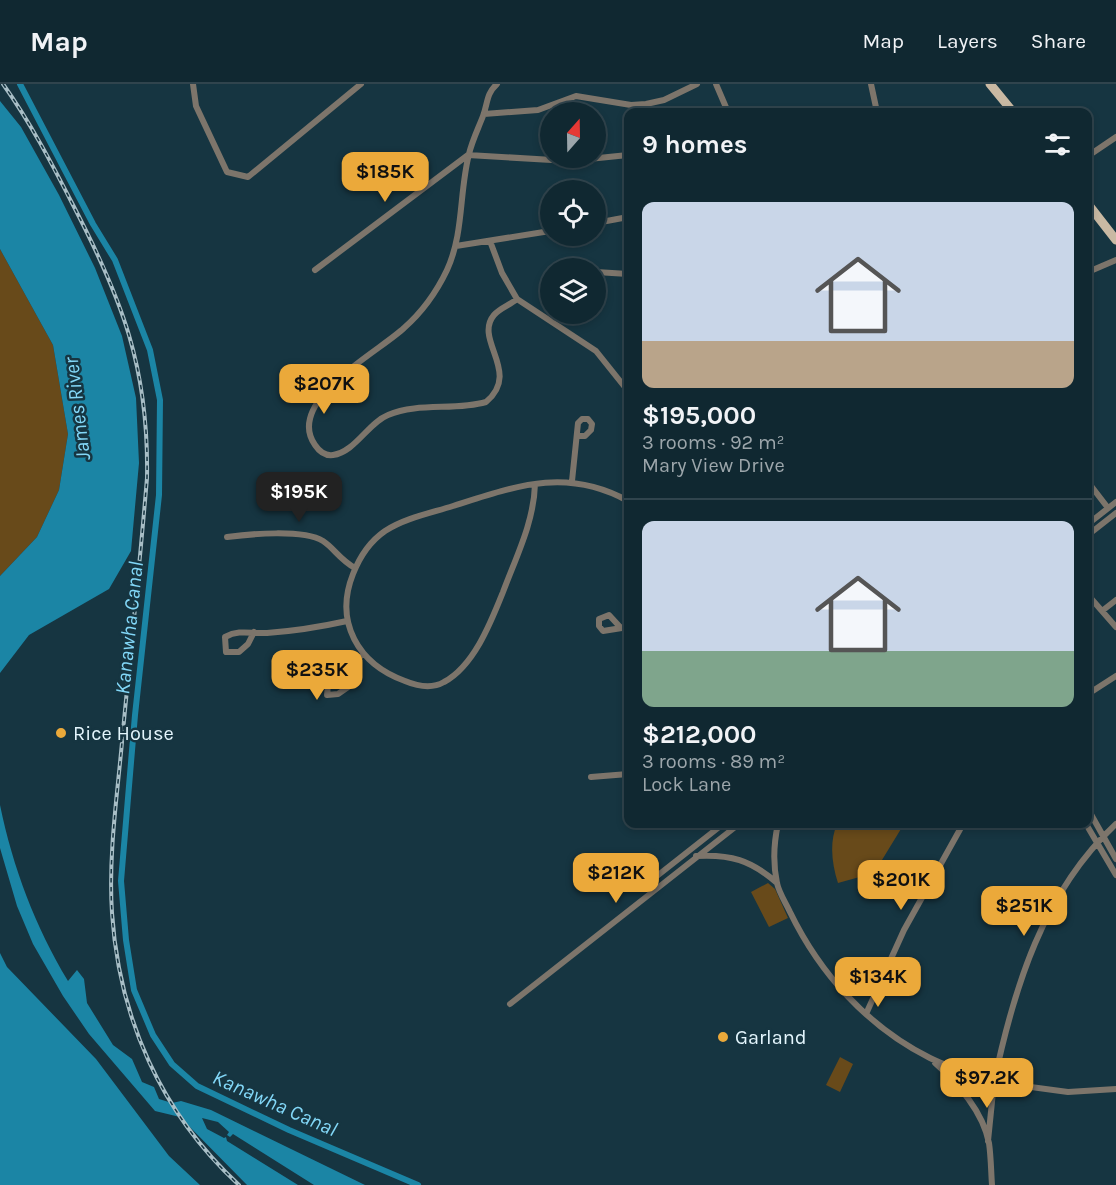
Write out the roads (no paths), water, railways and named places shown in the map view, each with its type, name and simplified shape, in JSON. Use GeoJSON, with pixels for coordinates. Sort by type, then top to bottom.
{"type":"FeatureCollection","features":[{"type":"Feature","properties":{"kind":"main road"},"geometry":{"type":"LineString","coordinates":[[990,84],[1010,108]]}},
{"type":"Feature","properties":{"kind":"main road"},"geometry":{"type":"LineString","coordinates":[[1092,209],[1116,240]]}},
{"type":"Feature","properties":{"kind":"street"},"geometry":{"type":"LineString","coordinates":[[194,84],[196,106],[227,172],[248,177],[361,84]]}},
{"type":"Feature","properties":{"kind":"street"},"geometry":{"type":"LineString","coordinates":[[497,84],[487,97],[484,114],[468,155],[456,246],[447,270],[415,317],[392,339],[340,378],[321,399],[311,417],[310,435],[319,450],[327,455],[341,453],[389,414],[486,402],[497,392],[500,381],[489,324],[494,315],[517,299]]}},
{"type":"Feature","properties":{"kind":"street"},"geometry":{"type":"LineString","coordinates":[[484,114],[538,110],[576,96],[631,105],[646,104],[664,100],[697,84]]}},
{"type":"Feature","properties":{"kind":"street"},"geometry":{"type":"LineString","coordinates":[[716,84],[726,108]]}},
{"type":"Feature","properties":{"kind":"street"},"geometry":{"type":"LineString","coordinates":[[870,84],[876,108]]}},
{"type":"Feature","properties":{"kind":"street"},"geometry":{"type":"LineString","coordinates":[[1092,153],[1116,137]]}},
{"type":"Feature","properties":{"kind":"street"},"geometry":{"type":"LineString","coordinates":[[315,270],[468,155],[569,161],[624,155]]}},
{"type":"Feature","properties":{"kind":"street"},"geometry":{"type":"LineString","coordinates":[[606,221],[624,219]]}},
{"type":"Feature","properties":{"kind":"street"},"geometry":{"type":"LineString","coordinates":[[456,246],[540,233]]}},
{"type":"Feature","properties":{"kind":"street"},"geometry":{"type":"LineString","coordinates":[[490,241],[502,273],[517,299],[540,310]]}},
{"type":"Feature","properties":{"kind":"street"},"geometry":{"type":"LineString","coordinates":[[1092,270],[1116,260]]}},
{"type":"Feature","properties":{"kind":"street"},"geometry":{"type":"LineString","coordinates":[[606,273],[624,274]]}},
{"type":"Feature","properties":{"kind":"street"},"geometry":{"type":"LineString","coordinates":[[561,324],[596,351],[624,386]]}},
{"type":"Feature","properties":{"kind":"street"},"geometry":{"type":"LineString","coordinates":[[572,481],[577,436]]}},
{"type":"Feature","properties":{"kind":"street"},"geometry":{"type":"LineString","coordinates":[[535,484],[530,521],[494,615],[460,672],[444,683],[431,687],[408,683],[390,676],[369,662],[355,644],[347,621],[345,606],[360,557],[373,541],[407,520],[517,486],[535,484],[572,481],[608,491],[624,499]]}},
{"type":"Feature","properties":{"kind":"street"},"geometry":{"type":"LineString","coordinates":[[1092,487],[1108,508]]}},
{"type":"Feature","properties":{"kind":"street"},"geometry":{"type":"LineString","coordinates":[[1092,521],[1116,502]]}},
{"type":"Feature","properties":{"kind":"street"},"geometry":{"type":"LineString","coordinates":[[1092,532],[1116,513]]}},
{"type":"Feature","properties":{"kind":"street"},"geometry":{"type":"LineString","coordinates":[[227,537],[272,534],[303,536],[323,541],[344,562],[356,568]]}},
{"type":"Feature","properties":{"kind":"street"},"geometry":{"type":"LineString","coordinates":[[1092,600],[1116,627]]}},
{"type":"Feature","properties":{"kind":"street"},"geometry":{"type":"LineString","coordinates":[[1102,611],[1116,600]]}},
{"type":"Feature","properties":{"kind":"street"},"geometry":{"type":"LineString","coordinates":[[254,632],[248,644],[239,652],[226,652],[225,637],[236,632],[306,629],[347,621]]}},
{"type":"Feature","properties":{"kind":"street"},"geometry":{"type":"LineString","coordinates":[[350,666],[351,685],[338,694],[327,695],[328,685],[363,654]]}},
{"type":"Feature","properties":{"kind":"street"},"geometry":{"type":"LineString","coordinates":[[1092,691],[1116,676]]}},
{"type":"Feature","properties":{"kind":"street"},"geometry":{"type":"LineString","coordinates":[[591,777],[624,774]]}},
{"type":"Feature","properties":{"kind":"street"},"geometry":{"type":"LineString","coordinates":[[1092,816],[1116,859]]}},
{"type":"Feature","properties":{"kind":"street"},"geometry":{"type":"LineString","coordinates":[[992,1185],[988,1141],[994,1082],[1009,1014],[1030,953],[1060,896],[1097,843],[1116,824]]}},
{"type":"Feature","properties":{"kind":"street"},"geometry":{"type":"LineString","coordinates":[[643,887],[718,828]]}},
{"type":"Feature","properties":{"kind":"street"},"geometry":{"type":"LineString","coordinates":[[510,1004],[734,828]]}},
{"type":"Feature","properties":{"kind":"street"},"geometry":{"type":"LineString","coordinates":[[778,828],[775,850],[777,883],[799,929],[817,958],[844,993],[866,1014],[888,1032],[930,1059],[960,1088],[988,1141]]}},
{"type":"Feature","properties":{"kind":"street"},"geometry":{"type":"LineString","coordinates":[[866,1014],[904,930],[961,828]]}},
{"type":"Feature","properties":{"kind":"street"},"geometry":{"type":"LineString","coordinates":[[1088,828],[1116,875]]}},
{"type":"Feature","properties":{"kind":"street"},"geometry":{"type":"LineString","coordinates":[[696,856],[719,855],[745,860],[777,883]]}},
{"type":"Feature","properties":{"kind":"street"},"geometry":{"type":"LineString","coordinates":[[930,1059],[994,1082],[1068,1092],[1116,1089]]}},
{"type":"Feature","properties":{"kind":"water","name":"James River"},"geometry":{"type":"Polygon","coordinates":[[[0,101],[21,127],[59,195],[95,268],[122,336],[136,398],[139,463],[131,551],[109,589],[29,635],[0,673],[0,576],[37,537],[59,490],[68,434],[53,345],[0,249],[0,101]]]}},
{"type":"Feature","properties":{"kind":"water"},"geometry":{"type":"Polygon","coordinates":[[[0,805],[11,851],[26,896],[45,939],[68,981],[77,970],[84,979],[87,1003],[113,1045],[132,1059],[142,1082],[154,1087],[159,1099],[172,1103],[181,1101],[211,1110],[365,1185],[314,1185],[233,1134],[230,1137],[227,1135],[229,1132],[218,1122],[202,1118],[207,1129],[226,1137],[227,1141],[298,1185],[247,1185],[180,1117],[155,1111],[89,1034],[63,996],[33,944],[17,906],[0,848],[0,805]]]}},
{"type":"Feature","properties":{"kind":"water"},"geometry":{"type":"Polygon","coordinates":[[[0,953],[7,967],[96,1059],[169,1156],[200,1185],[0,1185],[0,953]]]}},
{"type":"Feature","properties":{"kind":"waterway","name":"Kanawha Canal"},"geometry":{"type":"LineString","coordinates":[[20,84],[93,224],[115,260],[150,350],[160,400],[159,495],[135,715],[121,881],[126,940],[134,990],[153,1035],[172,1064],[197,1086],[289,1130],[418,1185]]}},
{"type":"Feature","properties":{"kind":"railway"},"geometry":{"type":"LineString","coordinates":[[3,84],[40,142],[105,271],[129,335],[143,402],[147,478],[112,845],[112,913],[116,952],[124,990],[135,1026],[166,1095],[187,1127],[211,1157],[239,1185]]}},
{"type":"Feature","properties":{"kind":"place","name":"Rice House"},"geometry":{"type":"Point","coordinates":[61,733]}},
{"type":"Feature","properties":{"kind":"place","name":"Garland"},"geometry":{"type":"Point","coordinates":[723,1037]}}]}
